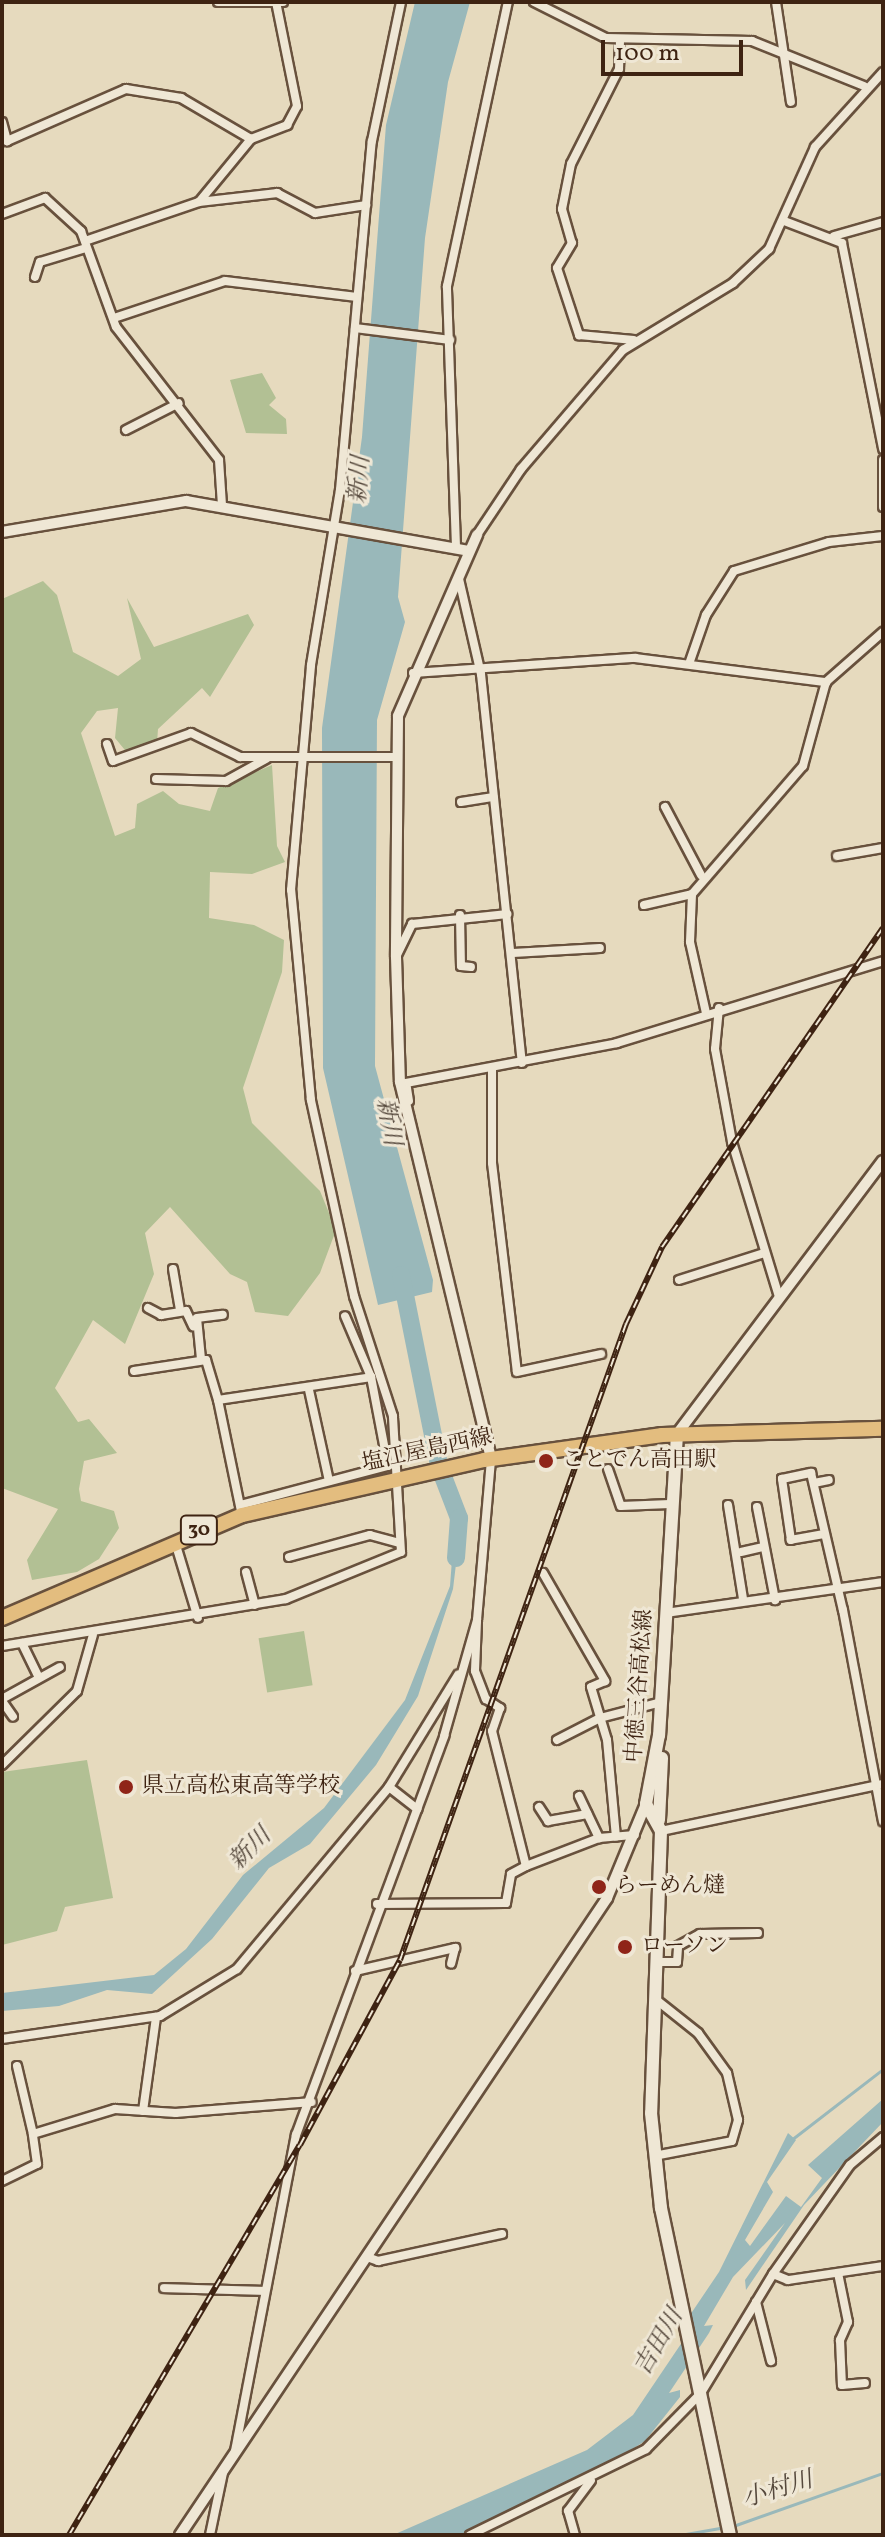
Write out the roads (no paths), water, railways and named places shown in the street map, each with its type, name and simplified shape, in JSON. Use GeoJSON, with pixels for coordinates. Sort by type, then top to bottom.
{"type":"FeatureCollection","features":[{"type":"Feature","properties":{"kind":"main road","name":"塩江屋島西線"},"geometry":{"type":"LineString","coordinates":[[2,1618],[241,1510],[487,1460],[677,1434],[883,1429]]}},
{"type":"Feature","properties":{"kind":"main road","name":"中徳三谷高松線"},"geometry":{"type":"LineString","coordinates":[[646,1804],[662,1702],[670,1504],[677,1434]]}},
{"type":"Feature","properties":{"kind":"main road"},"geometry":{"type":"LineString","coordinates":[[659,1735],[653,2156],[729,2530]]}},
{"type":"Feature","properties":{"kind":"main road"},"geometry":{"type":"LineString","coordinates":[[646,1804],[660,1826]]}},
{"type":"Feature","properties":{"kind":"street"},"geometry":{"type":"LineString","coordinates":[[199,202],[251,139],[287,125],[297,106],[278,3],[218,2]]}},
{"type":"Feature","properties":{"kind":"street"},"geometry":{"type":"LineString","coordinates":[[2,1646],[198,1618],[317,1591],[401,1552],[405,1479],[387,1389],[354,1296],[311,1100],[291,890],[306,759],[311,665],[337,524],[378,100],[401,2]]}},
{"type":"Feature","properties":{"kind":"street"},"geometry":{"type":"LineString","coordinates":[[456,547],[450,340],[451,259],[508,2]]}},
{"type":"Feature","properties":{"kind":"street"},"geometry":{"type":"LineString","coordinates":[[534,2],[620,41],[742,39],[864,86]]}},
{"type":"Feature","properties":{"kind":"street"},"geometry":{"type":"LineString","coordinates":[[776,2],[791,102]]}},
{"type":"Feature","properties":{"kind":"street"},"geometry":{"type":"LineString","coordinates":[[620,41],[619,69],[571,164],[562,209],[572,243],[557,268],[579,335],[635,340]]}},
{"type":"Feature","properties":{"kind":"street"},"geometry":{"type":"LineString","coordinates":[[526,1866],[492,1731],[500,1708],[486,1699],[475,1671],[487,1460],[398,1062],[391,757],[398,716],[412,673],[459,579],[469,551],[521,469],[635,340],[733,283],[769,249],[815,147],[864,86],[883,72]]}},
{"type":"Feature","properties":{"kind":"street"},"geometry":{"type":"LineString","coordinates":[[2,122],[7,141],[126,89],[173,95],[251,139]]}},
{"type":"Feature","properties":{"kind":"street"},"geometry":{"type":"LineString","coordinates":[[35,277],[40,262],[199,202],[277,193],[315,213],[366,205]]}},
{"type":"Feature","properties":{"kind":"street"},"geometry":{"type":"LineString","coordinates":[[2,214],[45,198],[86,244],[114,318],[219,460],[222,505]]}},
{"type":"Feature","properties":{"kind":"street"},"geometry":{"type":"LineString","coordinates":[[784,221],[834,236],[883,222]]}},
{"type":"Feature","properties":{"kind":"street"},"geometry":{"type":"LineString","coordinates":[[834,236],[845,255],[883,449]]}},
{"type":"Feature","properties":{"kind":"street"},"geometry":{"type":"LineString","coordinates":[[114,318],[225,281],[357,297]]}},
{"type":"Feature","properties":{"kind":"street"},"geometry":{"type":"LineString","coordinates":[[358,328],[430,333],[450,340]]}},
{"type":"Feature","properties":{"kind":"street"},"geometry":{"type":"LineString","coordinates":[[126,430],[179,403]]}},
{"type":"Feature","properties":{"kind":"street"},"geometry":{"type":"LineString","coordinates":[[883,460],[883,507]]}},
{"type":"Feature","properties":{"kind":"street"},"geometry":{"type":"LineString","coordinates":[[2,532],[131,506],[222,505],[418,538],[469,551]]}},
{"type":"Feature","properties":{"kind":"street"},"geometry":{"type":"LineString","coordinates":[[689,664],[706,615],[734,571],[829,542],[883,536]]}},
{"type":"Feature","properties":{"kind":"street"},"geometry":{"type":"LineString","coordinates":[[459,579],[481,674],[513,953],[522,1063]]}},
{"type":"Feature","properties":{"kind":"street"},"geometry":{"type":"LineString","coordinates":[[706,1013],[690,942],[692,894],[701,875],[803,766],[826,682],[883,632]]}},
{"type":"Feature","properties":{"kind":"street"},"geometry":{"type":"LineString","coordinates":[[412,673],[481,674],[599,659],[689,664],[826,682]]}},
{"type":"Feature","properties":{"kind":"street"},"geometry":{"type":"LineString","coordinates":[[107,744],[113,761],[191,733],[240,757],[391,757]]}},
{"type":"Feature","properties":{"kind":"street"},"geometry":{"type":"LineString","coordinates":[[156,779],[226,781],[267,758]]}},
{"type":"Feature","properties":{"kind":"street"},"geometry":{"type":"LineString","coordinates":[[461,802],[494,797]]}},
{"type":"Feature","properties":{"kind":"street"},"geometry":{"type":"LineString","coordinates":[[665,807],[701,875]]}},
{"type":"Feature","properties":{"kind":"street"},"geometry":{"type":"LineString","coordinates":[[837,856],[883,848]]}},
{"type":"Feature","properties":{"kind":"street"},"geometry":{"type":"LineString","coordinates":[[644,905],[692,894]]}},
{"type":"Feature","properties":{"kind":"street"},"geometry":{"type":"LineString","coordinates":[[396,957],[412,924],[460,915],[507,914]]}},
{"type":"Feature","properties":{"kind":"street"},"geometry":{"type":"LineString","coordinates":[[460,915],[461,966],[471,967]]}},
{"type":"Feature","properties":{"kind":"street"},"geometry":{"type":"LineString","coordinates":[[513,953],[600,948]]}},
{"type":"Feature","properties":{"kind":"street"},"geometry":{"type":"LineString","coordinates":[[411,1131],[406,1083],[522,1063],[883,961]]}},
{"type":"Feature","properties":{"kind":"street"},"geometry":{"type":"LineString","coordinates":[[719,1008],[720,1079],[764,1253],[779,1297]]}},
{"type":"Feature","properties":{"kind":"street"},"geometry":{"type":"LineString","coordinates":[[492,1068],[492,1163],[517,1372],[601,1354]]}},
{"type":"Feature","properties":{"kind":"street"},"geometry":{"type":"LineString","coordinates":[[677,1434],[883,1161]]}},
{"type":"Feature","properties":{"kind":"street"},"geometry":{"type":"LineString","coordinates":[[679,1280],[764,1253]]}},
{"type":"Feature","properties":{"kind":"street"},"geometry":{"type":"LineString","coordinates":[[173,1269],[180,1310],[193,1327],[201,1359]]}},
{"type":"Feature","properties":{"kind":"street"},"geometry":{"type":"LineString","coordinates":[[148,1308],[161,1315],[180,1310]]}},
{"type":"Feature","properties":{"kind":"street"},"geometry":{"type":"LineString","coordinates":[[193,1327],[197,1318],[223,1315]]}},
{"type":"Feature","properties":{"kind":"street"},"geometry":{"type":"LineString","coordinates":[[134,1371],[201,1359],[211,1365],[241,1510],[329,1481],[388,1466],[371,1377],[345,1316]]}},
{"type":"Feature","properties":{"kind":"street"},"geometry":{"type":"LineString","coordinates":[[218,1400],[298,1383],[309,1390],[371,1377]]}},
{"type":"Feature","properties":{"kind":"street"},"geometry":{"type":"LineString","coordinates":[[309,1390],[329,1481]]}},
{"type":"Feature","properties":{"kind":"street"},"geometry":{"type":"LineString","coordinates":[[608,1469],[621,1506],[670,1504]]}},
{"type":"Feature","properties":{"kind":"street"},"geometry":{"type":"LineString","coordinates":[[824,1534],[791,1540],[782,1479],[811,1473],[814,1483],[870,1756],[880,1785],[883,1821]]}},
{"type":"Feature","properties":{"kind":"street"},"geometry":{"type":"LineString","coordinates":[[814,1483],[829,1480]]}},
{"type":"Feature","properties":{"kind":"street"},"geometry":{"type":"LineString","coordinates":[[728,1505],[743,1599]]}},
{"type":"Feature","properties":{"kind":"street"},"geometry":{"type":"LineString","coordinates":[[757,1507],[775,1600]]}},
{"type":"Feature","properties":{"kind":"street"},"geometry":{"type":"LineString","coordinates":[[289,1557],[370,1535],[394,1536],[401,1544]]}},
{"type":"Feature","properties":{"kind":"street"},"geometry":{"type":"LineString","coordinates":[[174,1539],[198,1618]]}},
{"type":"Feature","properties":{"kind":"street"},"geometry":{"type":"LineString","coordinates":[[741,1552],[763,1547]]}},
{"type":"Feature","properties":{"kind":"street"},"geometry":{"type":"LineString","coordinates":[[246,1572],[255,1605]]}},
{"type":"Feature","properties":{"kind":"street"},"geometry":{"type":"LineString","coordinates":[[543,1573],[605,1681],[591,1687],[600,1718],[616,1837]]}},
{"type":"Feature","properties":{"kind":"street"},"geometry":{"type":"LineString","coordinates":[[666,1613],[743,1599],[775,1600],[883,1582]]}},
{"type":"Feature","properties":{"kind":"street"},"geometry":{"type":"LineString","coordinates":[[235,2453],[263,2291],[296,2135],[312,2102],[377,1904],[417,1809],[477,1620]]}},
{"type":"Feature","properties":{"kind":"street"},"geometry":{"type":"LineString","coordinates":[[2,1765],[77,1691],[93,1635]]}},
{"type":"Feature","properties":{"kind":"street"},"geometry":{"type":"LineString","coordinates":[[22,1643],[38,1676]]}},
{"type":"Feature","properties":{"kind":"street"},"geometry":{"type":"LineString","coordinates":[[2,2039],[156,2017],[237,1969],[389,1787],[463,1665]]}},
{"type":"Feature","properties":{"kind":"street"},"geometry":{"type":"LineString","coordinates":[[13,1717],[2,1700],[38,1676],[60,1667]]}},
{"type":"Feature","properties":{"kind":"street"},"geometry":{"type":"LineString","coordinates":[[557,1740],[600,1718],[662,1702]]}},
{"type":"Feature","properties":{"kind":"street"},"geometry":{"type":"LineString","coordinates":[[870,1756],[883,1753]]}},
{"type":"Feature","properties":{"kind":"street"},"geometry":{"type":"LineString","coordinates":[[660,1826],[880,1785]]}},
{"type":"Feature","properties":{"kind":"street"},"geometry":{"type":"LineString","coordinates":[[389,1787],[417,1809]]}},
{"type":"Feature","properties":{"kind":"street"},"geometry":{"type":"LineString","coordinates":[[579,1796],[599,1838]]}},
{"type":"Feature","properties":{"kind":"street"},"geometry":{"type":"LineString","coordinates":[[180,2535],[607,1898],[646,1804]]}},
{"type":"Feature","properties":{"kind":"street"},"geometry":{"type":"LineString","coordinates":[[539,1807],[548,1821],[587,1814]]}},
{"type":"Feature","properties":{"kind":"street"},"geometry":{"type":"LineString","coordinates":[[377,1904],[506,1903],[511,1874],[526,1866],[599,1838],[635,1835]]}},
{"type":"Feature","properties":{"kind":"street"},"geometry":{"type":"LineString","coordinates":[[656,1962],[677,1962],[678,1946],[700,1934],[758,1933]]}},
{"type":"Feature","properties":{"kind":"street"},"geometry":{"type":"LineString","coordinates":[[355,1971],[455,1948],[451,1964]]}},
{"type":"Feature","properties":{"kind":"street"},"geometry":{"type":"LineString","coordinates":[[653,2156],[732,2141],[738,2120],[727,2073],[698,2033],[654,1998]]}},
{"type":"Feature","properties":{"kind":"street"},"geometry":{"type":"LineString","coordinates":[[143,2111],[156,2017]]}},
{"type":"Feature","properties":{"kind":"street"},"geometry":{"type":"LineString","coordinates":[[2,2181],[37,2164],[17,2066]]}},
{"type":"Feature","properties":{"kind":"street"},"geometry":{"type":"LineString","coordinates":[[33,2134],[115,2109],[143,2111],[312,2102]]}},
{"type":"Feature","properties":{"kind":"street"},"geometry":{"type":"LineString","coordinates":[[470,2535],[591,2481],[646,2449],[701,2393],[773,2274],[841,2177],[883,2137]]}},
{"type":"Feature","properties":{"kind":"street"},"geometry":{"type":"LineString","coordinates":[[367,2257],[378,2261],[502,2234]]}},
{"type":"Feature","properties":{"kind":"street"},"geometry":{"type":"LineString","coordinates":[[773,2274],[788,2280],[883,2266]]}},
{"type":"Feature","properties":{"kind":"street"},"geometry":{"type":"LineString","coordinates":[[838,2273],[848,2322],[840,2340],[842,2385],[865,2383]]}},
{"type":"Feature","properties":{"kind":"street"},"geometry":{"type":"LineString","coordinates":[[164,2288],[263,2291]]}},
{"type":"Feature","properties":{"kind":"street"},"geometry":{"type":"LineString","coordinates":[[756,2302],[771,2361]]}},
{"type":"Feature","properties":{"kind":"street"},"geometry":{"type":"LineString","coordinates":[[210,2535],[223,2472]]}},
{"type":"Feature","properties":{"kind":"street"},"geometry":{"type":"LineString","coordinates":[[575,2535],[568,2511],[591,2481]]}},
{"type":"Feature","properties":{"kind":"water"},"geometry":{"type":"Polygon","coordinates":[[[415,2],[470,2],[448,82],[425,238],[398,597],[405,622],[377,720],[375,1066],[433,1280],[432,1292],[378,1305],[323,1068],[322,728],[362,437],[386,125],[415,2]]]}},
{"type":"Feature","properties":{"kind":"water"},"geometry":{"type":"Polygon","coordinates":[[[454,1533],[459,1539],[453,1589],[418,1696],[376,1765],[310,1844],[269,1868],[212,1939],[152,1994],[107,1990],[59,2006],[2,2011],[2,1993],[154,1975],[186,1949],[243,1875],[324,1808],[405,1700],[450,1586],[454,1533]]]}},
{"type":"Feature","properties":{"kind":"water"},"geometry":{"type":"Polygon","coordinates":[[[883,2099],[883,2122],[804,2205],[746,2290],[745,2280],[785,2223],[733,2277],[704,2326],[713,2325],[709,2333],[669,2393],[680,2390],[680,2397],[645,2441],[576,2485],[460,2535],[393,2535],[587,2450],[633,2415],[691,2329],[690,2315],[719,2272],[788,2133],[796,2140],[767,2182],[773,2192],[745,2240],[750,2246],[786,2196],[801,2207],[822,2178],[808,2165],[883,2099]]]}},
{"type":"Feature","properties":{"kind":"waterway","name":"新川"},"geometry":{"type":"LineString","coordinates":[[401,1275],[439,1466],[459,1518],[456,1558]]}},
{"type":"Feature","properties":{"kind":"waterway"},"geometry":{"type":"LineString","coordinates":[[791,2140],[883,2069]]}},
{"type":"Feature","properties":{"kind":"waterway","name":"小村川"},"geometry":{"type":"LineString","coordinates":[[733,2526],[883,2473]]}},
{"type":"Feature","properties":{"kind":"waterway","name":"小村川"},"geometry":{"type":"LineString","coordinates":[[680,2535],[725,2527]]}},
{"type":"Feature","properties":{"kind":"railway"},"geometry":{"type":"LineString","coordinates":[[69,2535],[300,2145],[400,1960],[626,1324],[662,1247],[883,928]]}},
{"type":"Feature","properties":{"kind":"place","name":"ことでん高田駅"},"geometry":{"type":"Point","coordinates":[546,1461]}},
{"type":"Feature","properties":{"kind":"place","name":"県立高松東高等学校"},"geometry":{"type":"Point","coordinates":[126,1787]}},
{"type":"Feature","properties":{"kind":"place","name":"らーめん燵"},"geometry":{"type":"Point","coordinates":[599,1887]}},
{"type":"Feature","properties":{"kind":"place","name":"ローソン"},"geometry":{"type":"Point","coordinates":[625,1947]}},
{"type":"Feature","properties":{"kind":"water label","name":"吉田川"},"geometry":{"type":"Point","coordinates":[660,2343]}}]}
